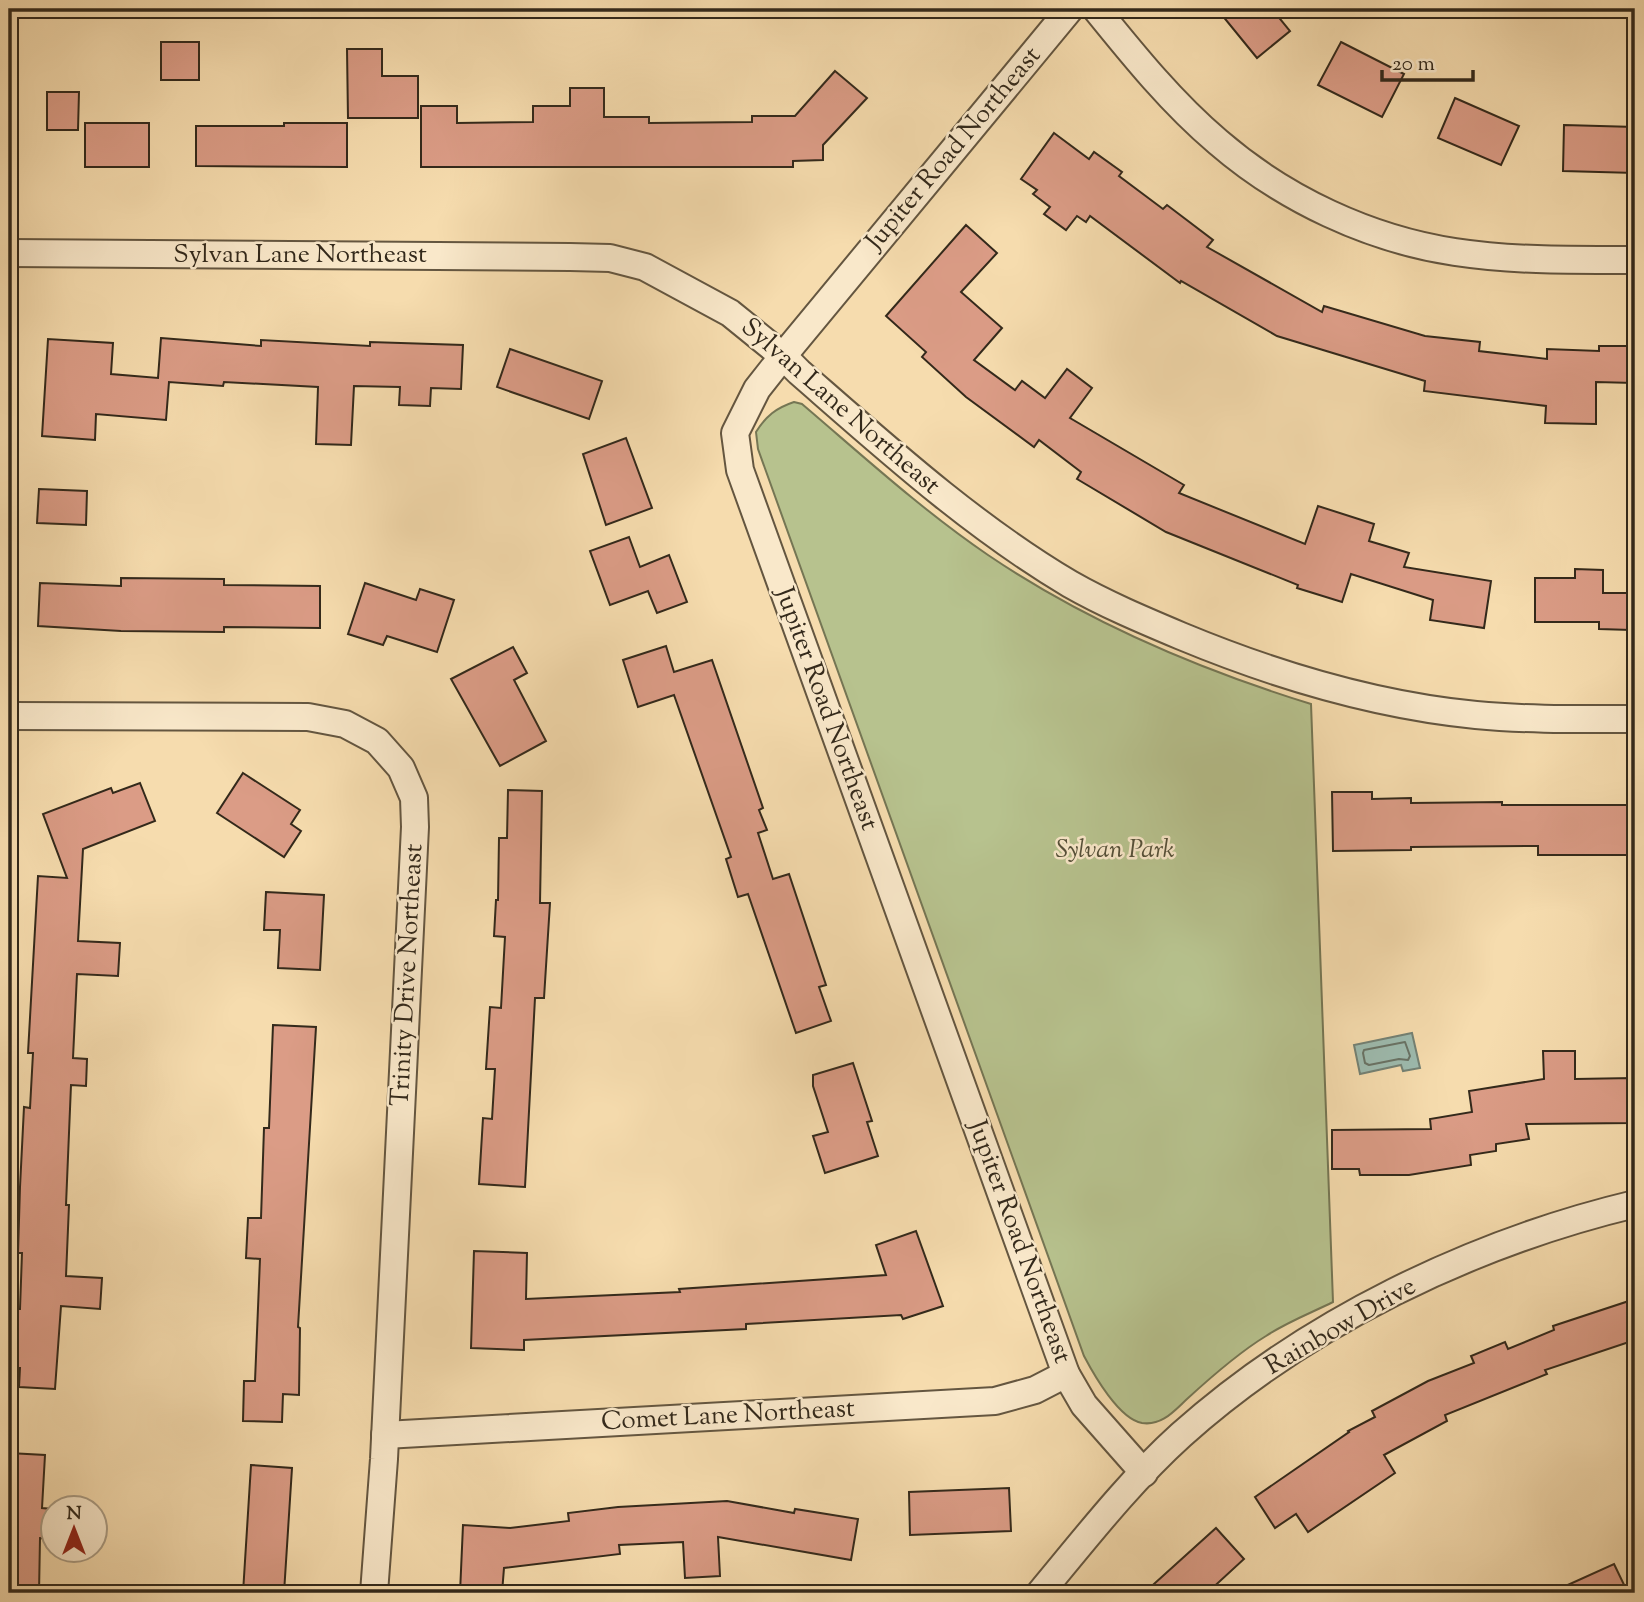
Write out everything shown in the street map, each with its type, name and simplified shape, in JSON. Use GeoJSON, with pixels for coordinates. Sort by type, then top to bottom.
{"type":"FeatureCollection","features":[{"type":"Feature","properties":{"kind":"street","name":"Jupiter Road Northeast"},"geometry":{"type":"LineString","coordinates":[[1070,9],[783,356],[757,389],[735,433],[740,470],[1066,1374],[1084,1405],[1144,1473]]}},
{"type":"Feature","properties":{"kind":"street"},"geometry":{"type":"LineString","coordinates":[[1096,9],[1171,97],[1218,142],[1268,179],[1330,215],[1398,240],[1455,252],[1531,260],[1635,260]]}},
{"type":"Feature","properties":{"kind":"street","name":"Sylvan Lane Northeast"},"geometry":{"type":"LineString","coordinates":[[9,253],[610,258],[645,267],[730,313],[937,491],[1070,584],[1142,620],[1227,655],[1310,683],[1388,701],[1476,715],[1635,719]]}},
{"type":"Feature","properties":{"kind":"street","name":"Trinity Drive Northeast"},"geometry":{"type":"LineString","coordinates":[[9,716],[308,717],[345,724],[377,741],[401,768],[414,798],[415,827],[385,1435],[374,1593]]}},
{"type":"Feature","properties":{"kind":"street","name":"Rainbow Drive"},"geometry":{"type":"LineString","coordinates":[[1040,1593],[1106,1514],[1180,1436],[1231,1394],[1300,1345],[1448,1267],[1537,1232],[1635,1204]]}},
{"type":"Feature","properties":{"kind":"street","name":"Comet Lane Northeast"},"geometry":{"type":"LineString","coordinates":[[385,1435],[995,1401],[1035,1390],[1066,1374]]}},
{"type":"Feature","properties":{"kind":"green space","name":"Sylvan Park"},"geometry":{"type":"Polygon","coordinates":[[[794,402],[802,404],[940,520],[988,555],[1064,602],[1185,659],[1311,704],[1333,1302],[1282,1326],[1256,1343],[1162,1420],[1142,1423],[1125,1414],[1108,1395],[1084,1356],[758,449],[756,432],[760,426],[772,413],[794,402]]]}},
{"type":"Feature","properties":{"kind":"water"},"geometry":{"type":"Polygon","coordinates":[[[1412,1033],[1420,1068],[1403,1071],[1401,1065],[1360,1074],[1354,1045],[1412,1033]]]}},
{"type":"Feature","properties":{"kind":"building"},"geometry":{"type":"Polygon","coordinates":[[[1217,9],[1272,9],[1290,31],[1257,58],[1217,9]]]}},
{"type":"Feature","properties":{"kind":"building"},"geometry":{"type":"Polygon","coordinates":[[[161,42],[199,42],[199,80],[161,80],[161,42]]]}},
{"type":"Feature","properties":{"kind":"building"},"geometry":{"type":"Polygon","coordinates":[[[1341,42],[1404,74],[1382,117],[1318,85],[1341,42]]]}},
{"type":"Feature","properties":{"kind":"building"},"geometry":{"type":"Polygon","coordinates":[[[347,49],[382,49],[382,76],[418,76],[418,118],[348,118],[347,49]]]}},
{"type":"Feature","properties":{"kind":"building"},"geometry":{"type":"Polygon","coordinates":[[[835,71],[867,98],[823,145],[823,160],[793,161],[793,167],[421,167],[421,106],[457,106],[457,123],[533,122],[533,106],[570,106],[570,88],[604,88],[604,117],[649,117],[649,123],[752,122],[752,116],[795,116],[835,71]]]}},
{"type":"Feature","properties":{"kind":"building"},"geometry":{"type":"Polygon","coordinates":[[[47,92],[79,92],[78,130],[47,130],[47,92]]]}},
{"type":"Feature","properties":{"kind":"building"},"geometry":{"type":"Polygon","coordinates":[[[1455,98],[1519,126],[1501,165],[1438,138],[1455,98]]]}},
{"type":"Feature","properties":{"kind":"building"},"geometry":{"type":"Polygon","coordinates":[[[85,123],[149,123],[149,167],[85,167],[85,123]]]}},
{"type":"Feature","properties":{"kind":"building"},"geometry":{"type":"Polygon","coordinates":[[[284,123],[347,123],[347,167],[196,166],[196,126],[284,126],[284,123]]]}},
{"type":"Feature","properties":{"kind":"building"},"geometry":{"type":"Polygon","coordinates":[[[1564,125],[1635,127],[1635,173],[1563,171],[1564,125]]]}},
{"type":"Feature","properties":{"kind":"building"},"geometry":{"type":"Polygon","coordinates":[[[1054,133],[1089,159],[1094,152],[1122,172],[1119,176],[1163,209],[1167,205],[1213,240],[1207,247],[1322,312],[1324,306],[1425,336],[1480,342],[1479,351],[1547,359],[1547,349],[1599,351],[1599,346],[1635,346],[1634,383],[1596,382],[1596,424],[1545,423],[1546,406],[1424,391],[1425,381],[1277,336],[1181,281],[1180,283],[1090,216],[1086,222],[1077,216],[1066,230],[1044,214],[1050,207],[1033,194],[1037,190],[1021,179],[1054,133]]]}},
{"type":"Feature","properties":{"kind":"building"},"geometry":{"type":"Polygon","coordinates":[[[966,225],[997,253],[961,292],[1002,328],[974,360],[1015,390],[1022,381],[1045,398],[1067,369],[1092,388],[1070,418],[1184,485],[1179,493],[1305,544],[1318,506],[1374,524],[1369,541],[1409,553],[1404,567],[1491,581],[1484,628],[1430,620],[1433,600],[1351,574],[1342,602],[1297,588],[1298,585],[1166,532],[1077,479],[1081,472],[1039,440],[1034,447],[966,397],[922,357],[926,352],[886,316],[966,225]]]}},
{"type":"Feature","properties":{"kind":"building"},"geometry":{"type":"Polygon","coordinates":[[[161,338],[261,346],[261,340],[370,346],[370,342],[463,345],[461,389],[431,388],[430,406],[399,405],[400,387],[354,386],[351,445],[316,444],[318,387],[224,382],[223,386],[169,382],[166,420],[96,414],[95,440],[42,436],[48,339],[113,343],[111,374],[158,378],[161,338]]]}},
{"type":"Feature","properties":{"kind":"building"},"geometry":{"type":"Polygon","coordinates":[[[510,349],[602,381],[589,419],[497,387],[510,349]]]}},
{"type":"Feature","properties":{"kind":"building"},"geometry":{"type":"Polygon","coordinates":[[[626,438],[652,508],[606,525],[583,454],[626,438]]]}},
{"type":"Feature","properties":{"kind":"building"},"geometry":{"type":"Polygon","coordinates":[[[39,489],[87,491],[86,525],[37,523],[39,489]]]}},
{"type":"Feature","properties":{"kind":"building"},"geometry":{"type":"Polygon","coordinates":[[[629,537],[640,567],[669,555],[687,602],[657,613],[648,591],[610,605],[590,551],[629,537]]]}},
{"type":"Feature","properties":{"kind":"building"},"geometry":{"type":"Polygon","coordinates":[[[1575,569],[1603,570],[1603,593],[1631,593],[1631,630],[1599,629],[1599,622],[1535,622],[1535,578],[1575,578],[1575,569]]]}},
{"type":"Feature","properties":{"kind":"building"},"geometry":{"type":"Polygon","coordinates":[[[121,578],[224,579],[224,585],[320,586],[320,628],[224,627],[224,632],[121,631],[38,626],[40,583],[121,586],[121,578]]]}},
{"type":"Feature","properties":{"kind":"building"},"geometry":{"type":"Polygon","coordinates":[[[365,583],[416,600],[420,589],[454,600],[437,652],[387,636],[383,645],[348,634],[365,583]]]}},
{"type":"Feature","properties":{"kind":"building"},"geometry":{"type":"Polygon","coordinates":[[[666,646],[674,672],[712,660],[763,808],[759,810],[767,830],[758,833],[773,879],[789,874],[826,985],[819,987],[831,1021],[796,1033],[748,894],[738,897],[726,859],[731,857],[674,695],[638,707],[623,660],[666,646]]]}},
{"type":"Feature","properties":{"kind":"building"},"geometry":{"type":"Polygon","coordinates":[[[513,647],[527,673],[514,680],[546,741],[500,766],[451,679],[513,647]]]}},
{"type":"Feature","properties":{"kind":"building"},"geometry":{"type":"Polygon","coordinates":[[[243,773],[300,810],[291,824],[301,831],[284,857],[217,813],[243,773]]]}},
{"type":"Feature","properties":{"kind":"building"},"geometry":{"type":"Polygon","coordinates":[[[140,783],[155,821],[83,849],[78,941],[120,943],[118,976],[77,974],[73,1058],[87,1059],[86,1086],[71,1085],[66,1276],[102,1278],[100,1309],[61,1306],[55,1389],[19,1387],[20,1368],[9,1368],[13,1309],[20,1309],[20,1187],[24,1107],[30,1108],[33,1053],[28,1053],[38,876],[67,878],[43,814],[111,788],[113,793],[140,783]]]}},
{"type":"Feature","properties":{"kind":"building"},"geometry":{"type":"Polygon","coordinates":[[[508,790],[542,791],[540,903],[550,903],[544,998],[535,998],[525,1187],[479,1184],[483,1118],[492,1119],[495,1069],[486,1069],[490,1007],[501,1008],[505,937],[494,936],[498,900],[499,838],[507,838],[508,790]]]}},
{"type":"Feature","properties":{"kind":"building"},"geometry":{"type":"Polygon","coordinates":[[[1332,792],[1372,792],[1372,799],[1411,798],[1411,803],[1632,805],[1632,855],[1538,855],[1538,846],[1333,851],[1332,792]]]}},
{"type":"Feature","properties":{"kind":"building"},"geometry":{"type":"Polygon","coordinates":[[[266,892],[324,895],[320,970],[278,968],[280,930],[264,930],[266,892]]]}},
{"type":"Feature","properties":{"kind":"building"},"geometry":{"type":"Polygon","coordinates":[[[273,1025],[316,1027],[298,1327],[299,1395],[283,1394],[282,1422],[243,1421],[244,1381],[255,1381],[260,1259],[246,1258],[248,1218],[261,1218],[264,1128],[269,1128],[273,1025]]]}},
{"type":"Feature","properties":{"kind":"building"},"geometry":{"type":"Polygon","coordinates":[[[1543,1051],[1575,1051],[1575,1079],[1633,1078],[1633,1123],[1526,1124],[1529,1139],[1496,1144],[1496,1151],[1470,1155],[1471,1165],[1409,1175],[1360,1175],[1359,1169],[1332,1169],[1332,1130],[1431,1129],[1430,1119],[1472,1112],[1469,1091],[1544,1079],[1543,1051]]]}},
{"type":"Feature","properties":{"kind":"building"},"geometry":{"type":"Polygon","coordinates":[[[853,1063],[872,1121],[867,1122],[878,1156],[825,1173],[813,1136],[828,1132],[813,1086],[813,1075],[853,1063]]]}},
{"type":"Feature","properties":{"kind":"building"},"geometry":{"type":"Polygon","coordinates":[[[916,1231],[943,1306],[903,1319],[901,1315],[746,1324],[746,1329],[524,1340],[524,1350],[471,1348],[474,1251],[527,1253],[526,1299],[680,1292],[679,1289],[886,1275],[876,1245],[916,1231]]]}},
{"type":"Feature","properties":{"kind":"building"},"geometry":{"type":"Polygon","coordinates":[[[1635,1299],[1635,1340],[1545,1370],[1547,1374],[1445,1415],[1447,1421],[1384,1455],[1395,1473],[1308,1532],[1296,1514],[1275,1528],[1255,1497],[1348,1431],[1375,1417],[1372,1411],[1428,1381],[1474,1363],[1471,1356],[1505,1342],[1508,1349],[1554,1330],[1553,1326],[1635,1299]]]}},
{"type":"Feature","properties":{"kind":"building"},"geometry":{"type":"Polygon","coordinates":[[[9,1453],[45,1455],[43,1494],[38,1494],[39,1593],[9,1593],[13,1506],[9,1506],[9,1453]]]}},
{"type":"Feature","properties":{"kind":"building"},"geometry":{"type":"Polygon","coordinates":[[[251,1465],[292,1468],[284,1593],[243,1593],[251,1465]]]}},
{"type":"Feature","properties":{"kind":"building"},"geometry":{"type":"Polygon","coordinates":[[[1009,1488],[1011,1531],[910,1535],[909,1492],[1009,1488]]]}},
{"type":"Feature","properties":{"kind":"building"},"geometry":{"type":"Polygon","coordinates":[[[727,1501],[794,1513],[795,1509],[858,1519],[851,1560],[718,1537],[720,1576],[685,1578],[683,1542],[619,1545],[620,1554],[504,1568],[502,1593],[460,1593],[463,1525],[510,1528],[569,1521],[568,1513],[618,1507],[727,1501]]]}},
{"type":"Feature","properties":{"kind":"building"},"geometry":{"type":"Polygon","coordinates":[[[1216,1528],[1244,1559],[1207,1593],[1144,1593],[1216,1528]]]}},
{"type":"Feature","properties":{"kind":"building"},"geometry":{"type":"Polygon","coordinates":[[[1614,1564],[1628,1593],[1550,1593],[1614,1564]]]}}]}
